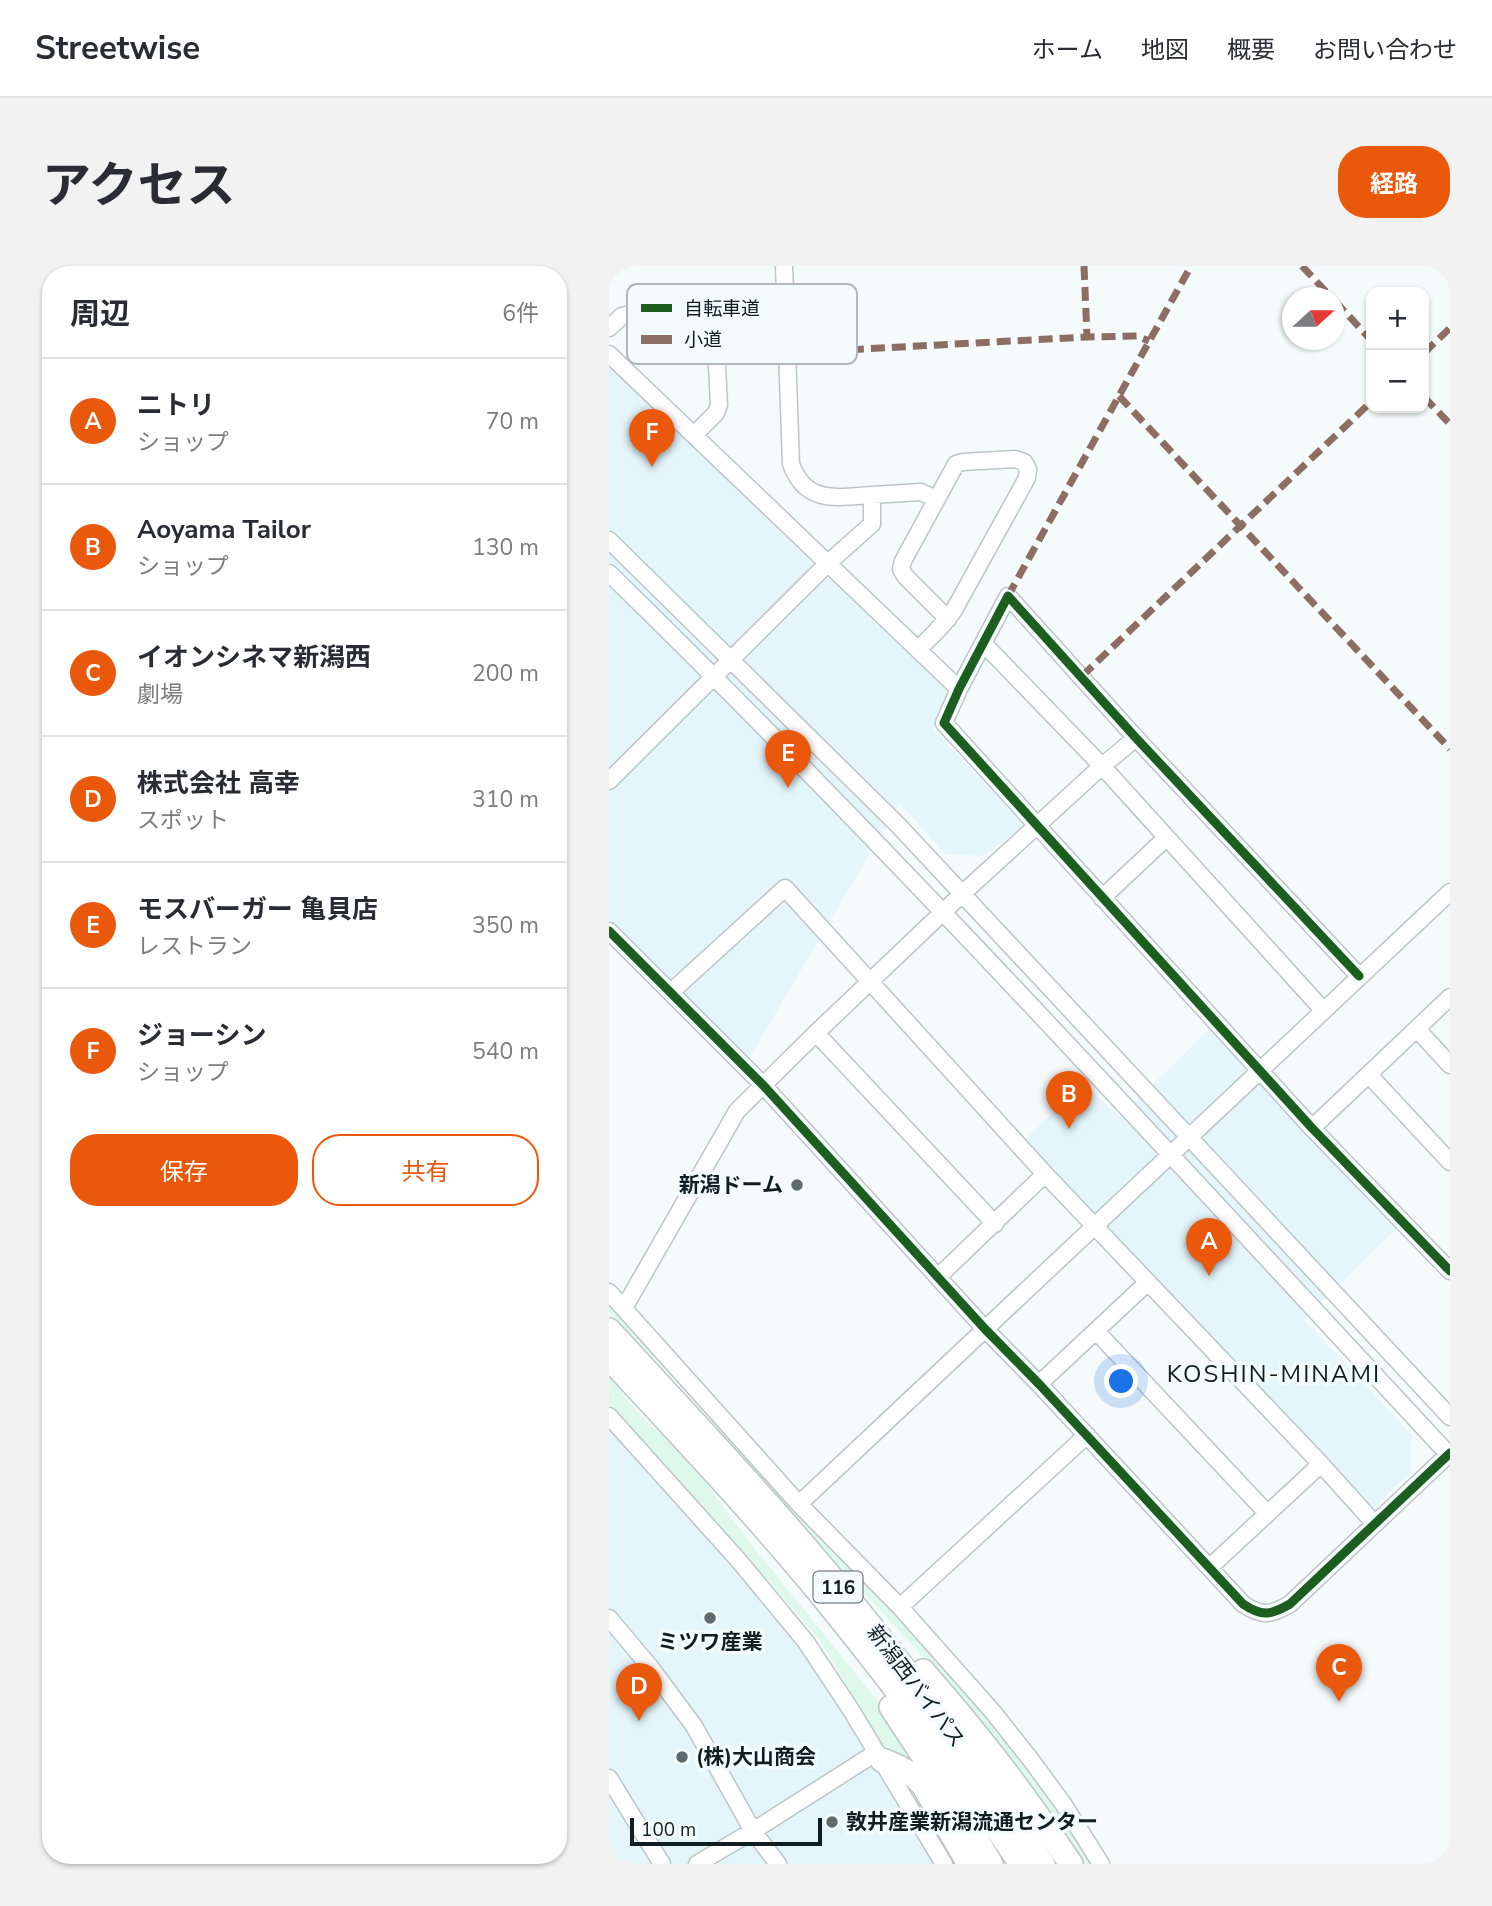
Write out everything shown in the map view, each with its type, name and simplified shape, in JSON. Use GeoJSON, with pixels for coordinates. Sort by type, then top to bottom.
{"type":"FeatureCollection","features":[{"type":"Feature","properties":{"kind":"highway","name":"新潟西バイパス"},"geometry":{"type":"LineString","coordinates":[[609,1330],[753,1486],[830,1576],[973,1761],[1043,1864]]}},
{"type":"Feature","properties":{"kind":"highway","name":"新潟西バイパス"},"geometry":{"type":"LineString","coordinates":[[609,1358],[817,1590],[958,1773],[1021,1864]]}},
{"type":"Feature","properties":{"kind":"highway"},"geometry":{"type":"LineString","coordinates":[[739,1500],[899,1719],[991,1864]]}},
{"type":"Feature","properties":{"kind":"highway"},"geometry":{"type":"LineString","coordinates":[[830,1576],[896,1641],[944,1695],[1024,1796],[1071,1864]]}},
{"type":"Feature","properties":{"kind":"highway"},"geometry":{"type":"LineString","coordinates":[[879,1756],[902,1768],[923,1785],[969,1864]]}},
{"type":"Feature","properties":{"kind":"street"},"geometry":{"type":"LineString","coordinates":[[785,266],[785,284]]}},
{"type":"Feature","properties":{"kind":"street"},"geometry":{"type":"LineString","coordinates":[[609,328],[627,315]]}},
{"type":"Feature","properties":{"kind":"street"},"geometry":{"type":"LineString","coordinates":[[609,354],[959,689]]}},
{"type":"Feature","properties":{"kind":"street"},"geometry":{"type":"LineString","coordinates":[[694,435],[716,413],[719,405],[717,364]]}},
{"type":"Feature","properties":{"kind":"street"},"geometry":{"type":"LineString","coordinates":[[788,364],[791,464],[795,475],[813,493],[826,497],[922,492],[936,499]]}},
{"type":"Feature","properties":{"kind":"street"},"geometry":{"type":"LineString","coordinates":[[918,649],[948,619],[1027,478],[1028,469],[1024,462],[1015,459],[963,461],[956,464],[903,561],[901,569],[905,576],[948,619]]}},
{"type":"Feature","properties":{"kind":"street"},"geometry":{"type":"LineString","coordinates":[[609,781],[828,563],[872,524],[872,495]]}},
{"type":"Feature","properties":{"kind":"street"},"geometry":{"type":"LineString","coordinates":[[609,540],[898,825],[1450,1417]]}},
{"type":"Feature","properties":{"kind":"street"},"geometry":{"type":"LineString","coordinates":[[609,573],[715,676],[944,912],[1450,1454],[1290,1604],[1267,1614],[1254,1612],[1243,1604],[985,1329],[763,1086],[609,932]]}},
{"type":"Feature","properties":{"kind":"street"},"geometry":{"type":"LineString","coordinates":[[1359,976],[1007,596],[944,723],[1312,1128],[1450,1271]]}},
{"type":"Feature","properties":{"kind":"street"},"geometry":{"type":"LineString","coordinates":[[984,644],[1101,766],[1323,1010]]}},
{"type":"Feature","properties":{"kind":"street"},"geometry":{"type":"LineString","coordinates":[[624,1308],[737,1111],[870,980],[1101,766],[1136,738]]}},
{"type":"Feature","properties":{"kind":"street"},"geometry":{"type":"LineString","coordinates":[[1102,898],[1166,838]]}},
{"type":"Feature","properties":{"kind":"street"},"geometry":{"type":"LineString","coordinates":[[671,992],[785,888],[1045,1174],[1375,1524]]}},
{"type":"Feature","properties":{"kind":"street"},"geometry":{"type":"LineString","coordinates":[[799,1504],[1450,892]]}},
{"type":"Feature","properties":{"kind":"street"},"geometry":{"type":"LineString","coordinates":[[1312,1128],[1450,997]]}},
{"type":"Feature","properties":{"kind":"street"},"geometry":{"type":"LineString","coordinates":[[1417,1029],[1450,1065]]}},
{"type":"Feature","properties":{"kind":"street"},"geometry":{"type":"LineString","coordinates":[[816,1032],[995,1224]]}},
{"type":"Feature","properties":{"kind":"street"},"geometry":{"type":"LineString","coordinates":[[1369,1075],[1450,1161]]}},
{"type":"Feature","properties":{"kind":"street"},"geometry":{"type":"LineString","coordinates":[[938,1277],[1045,1174]]}},
{"type":"Feature","properties":{"kind":"street"},"geometry":{"type":"LineString","coordinates":[[1039,1384],[1148,1282]]}},
{"type":"Feature","properties":{"kind":"street"},"geometry":{"type":"LineString","coordinates":[[609,1292],[799,1504],[900,1607],[993,1712],[1064,1805],[1101,1864]]}},
{"type":"Feature","properties":{"kind":"street"},"geometry":{"type":"LineString","coordinates":[[1096,1331],[1267,1513]]}},
{"type":"Feature","properties":{"kind":"street"},"geometry":{"type":"LineString","coordinates":[[609,1416],[791,1623],[826,1670],[944,1864]]}},
{"type":"Feature","properties":{"kind":"street"},"geometry":{"type":"LineString","coordinates":[[900,1607],[1087,1435]]}},
{"type":"Feature","properties":{"kind":"street"},"geometry":{"type":"LineString","coordinates":[[1210,1567],[1321,1464]]}},
{"type":"Feature","properties":{"kind":"street"},"geometry":{"type":"LineString","coordinates":[[609,1618],[694,1726],[753,1831],[778,1864]]}},
{"type":"Feature","properties":{"kind":"street"},"geometry":{"type":"LineString","coordinates":[[697,1864],[879,1756]]}},
{"type":"Feature","properties":{"kind":"street"},"geometry":{"type":"LineString","coordinates":[[609,1778],[662,1864]]}},
{"type":"Feature","properties":{"kind":"shaded area"},"geometry":{"type":"Polygon","coordinates":[[[609,346],[956,684],[933,729],[1024,825],[984,856],[945,854],[900,803],[746,1063],[609,927],[609,346]]]}},
{"type":"Feature","properties":{"kind":"shaded area"},"geometry":{"type":"Polygon","coordinates":[[[1212,1027],[1398,1227],[1304,1320],[1411,1434],[1411,1472],[1373,1508],[1024,1140],[1084,1084],[1119,1117],[1212,1027]]]}},
{"type":"Feature","properties":{"kind":"shaded area"},"geometry":{"type":"Polygon","coordinates":[[[609,1416],[783,1613],[948,1864],[609,1864],[609,1416]]]}},
{"type":"Feature","properties":{"kind":"green space"},"geometry":{"type":"Polygon","coordinates":[[[609,1300],[967,1693],[1036,1778],[1092,1864],[1081,1864],[953,1689],[820,1546],[673,1377],[609,1313],[609,1300]]]}},
{"type":"Feature","properties":{"kind":"green space"},"geometry":{"type":"Polygon","coordinates":[[[609,1376],[637,1412],[674,1445],[704,1481],[755,1549],[881,1705],[926,1771],[887,1753],[819,1639],[609,1404],[609,1376]]]}},
{"type":"Feature","properties":{"kind":"marked path"},"geometry":{"type":"LineString","coordinates":[[1084,266],[1087,337]]}},
{"type":"Feature","properties":{"kind":"marked path"},"geometry":{"type":"LineString","coordinates":[[1008,596],[1191,266]]}},
{"type":"Feature","properties":{"kind":"marked path"},"geometry":{"type":"LineString","coordinates":[[1302,266],[1322,287]]}},
{"type":"Feature","properties":{"kind":"marked path"},"geometry":{"type":"LineString","coordinates":[[1345,312],[1366,335]]}},
{"type":"Feature","properties":{"kind":"marked path"},"geometry":{"type":"LineString","coordinates":[[1427,350],[1450,328]]}},
{"type":"Feature","properties":{"kind":"marked path"},"geometry":{"type":"LineString","coordinates":[[857,349],[1087,337],[1137,336],[1149,341]]}},
{"type":"Feature","properties":{"kind":"marked path"},"geometry":{"type":"LineString","coordinates":[[1119,396],[1450,749]]}},
{"type":"Feature","properties":{"kind":"marked path"},"geometry":{"type":"LineString","coordinates":[[1429,402],[1450,424]]}},
{"type":"Feature","properties":{"kind":"marked path"},"geometry":{"type":"LineString","coordinates":[[1082,676],[1366,407]]}},
{"type":"Feature","properties":{"kind":"cycle path"},"geometry":{"type":"LineString","coordinates":[[1359,976],[1136,738],[1008,596],[944,723],[1312,1128],[1450,1271]]}},
{"type":"Feature","properties":{"kind":"cycle path"},"geometry":{"type":"LineString","coordinates":[[609,931],[763,1085],[985,1329],[1243,1604],[1261,1613],[1290,1604],[1450,1453]]}},
{"type":"Feature","properties":{"kind":"place","name":"ジョーシン"},"geometry":{"type":"Point","coordinates":[652,467]}},
{"type":"Feature","properties":{"kind":"place","name":"モスバーガー 亀貝店"},"geometry":{"type":"Point","coordinates":[788,788]}},
{"type":"Feature","properties":{"kind":"place","name":"Aoyama Tailor"},"geometry":{"type":"Point","coordinates":[1069,1129]}},
{"type":"Feature","properties":{"kind":"place","name":"新潟ドーム"},"geometry":{"type":"Point","coordinates":[797,1185]}},
{"type":"Feature","properties":{"kind":"place","name":"ニトリ"},"geometry":{"type":"Point","coordinates":[1209,1276]}},
{"type":"Feature","properties":{"kind":"place","name":"ミツワ産業"},"geometry":{"type":"Point","coordinates":[710,1618]}},
{"type":"Feature","properties":{"kind":"place","name":"イオンシネマ新潟西"},"geometry":{"type":"Point","coordinates":[1339,1702]}},
{"type":"Feature","properties":{"kind":"place","name":"株式会社 高幸"},"geometry":{"type":"Point","coordinates":[639,1721]}},
{"type":"Feature","properties":{"kind":"place","name":"(株)大山商会"},"geometry":{"type":"Point","coordinates":[682,1757]}},
{"type":"Feature","properties":{"kind":"place","name":"敦井産業新潟流通センター"},"geometry":{"type":"Point","coordinates":[832,1822]}},
{"type":"Feature","properties":{"kind":"district","name":"KOSHIN-MINAMI"},"geometry":{"type":"Point","coordinates":[1274,1374]}}]}
